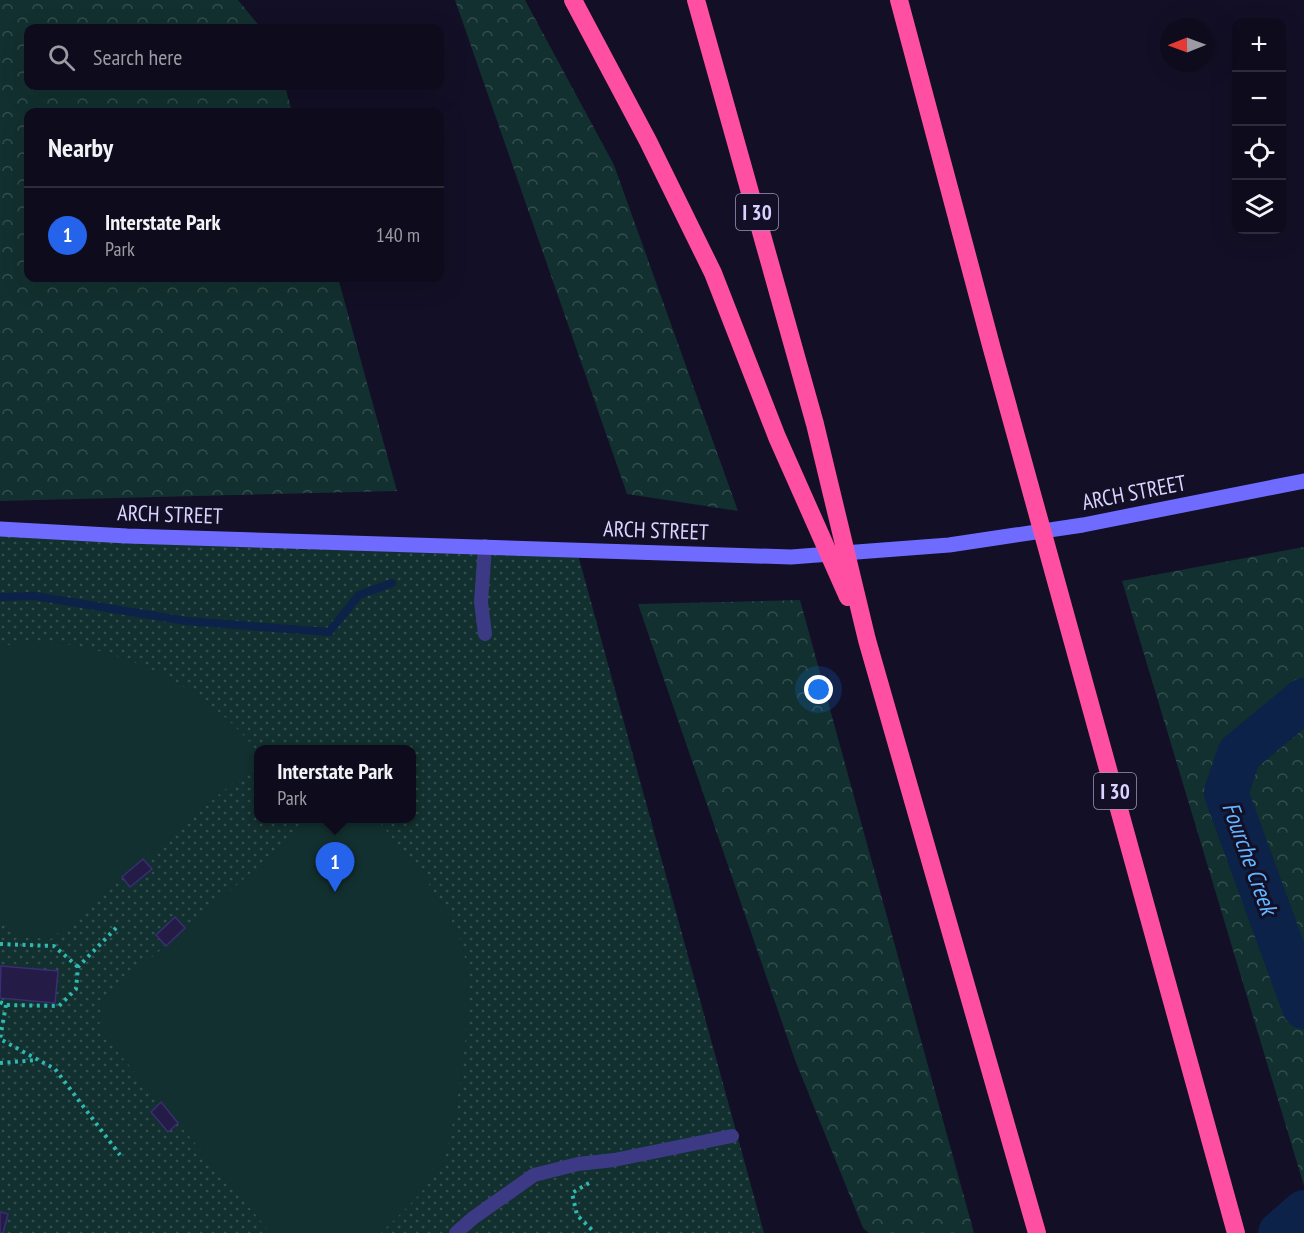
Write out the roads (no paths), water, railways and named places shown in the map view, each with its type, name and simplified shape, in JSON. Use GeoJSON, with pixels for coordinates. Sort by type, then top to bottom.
{"type":"FeatureCollection","features":[{"type":"Feature","properties":{"kind":"highway"},"geometry":{"type":"LineString","coordinates":[[573,0],[648,141],[713,273],[777,437],[867,640]]}},
{"type":"Feature","properties":{"kind":"highway","name":"I 30"},"geometry":{"type":"LineString","coordinates":[[696,0],[815,424],[867,640],[1037,1233]]}},
{"type":"Feature","properties":{"kind":"highway","name":"I 30"},"geometry":{"type":"LineString","coordinates":[[899,0],[992,349],[1236,1233]]}},
{"type":"Feature","properties":{"kind":"main road","name":"ARCH STREET"},"geometry":{"type":"LineString","coordinates":[[0,529],[791,556],[949,545],[1083,525],[1304,481]]}},
{"type":"Feature","properties":{"kind":"lane"},"geometry":{"type":"LineString","coordinates":[[485,546],[481,602],[485,634]]}},
{"type":"Feature","properties":{"kind":"lane"},"geometry":{"type":"LineString","coordinates":[[456,1233],[481,1212],[534,1175],[578,1164],[614,1160],[732,1136]]}},
{"type":"Feature","properties":{"kind":"waterway"},"geometry":{"type":"LineString","coordinates":[[0,597],[35,596],[186,621],[329,632],[359,595],[392,583]]}},
{"type":"Feature","properties":{"kind":"waterway","name":"Fourche Creek"},"geometry":{"type":"LineString","coordinates":[[1304,700],[1239,754],[1226,793],[1304,1007]]}},
{"type":"Feature","properties":{"kind":"waterway","name":"Fourche Creek"},"geometry":{"type":"LineString","coordinates":[[1280,1233],[1304,1212]]}},
{"type":"Feature","properties":{"kind":"place","name":"Interstate Park"},"geometry":{"type":"Point","coordinates":[335,892]}}]}
